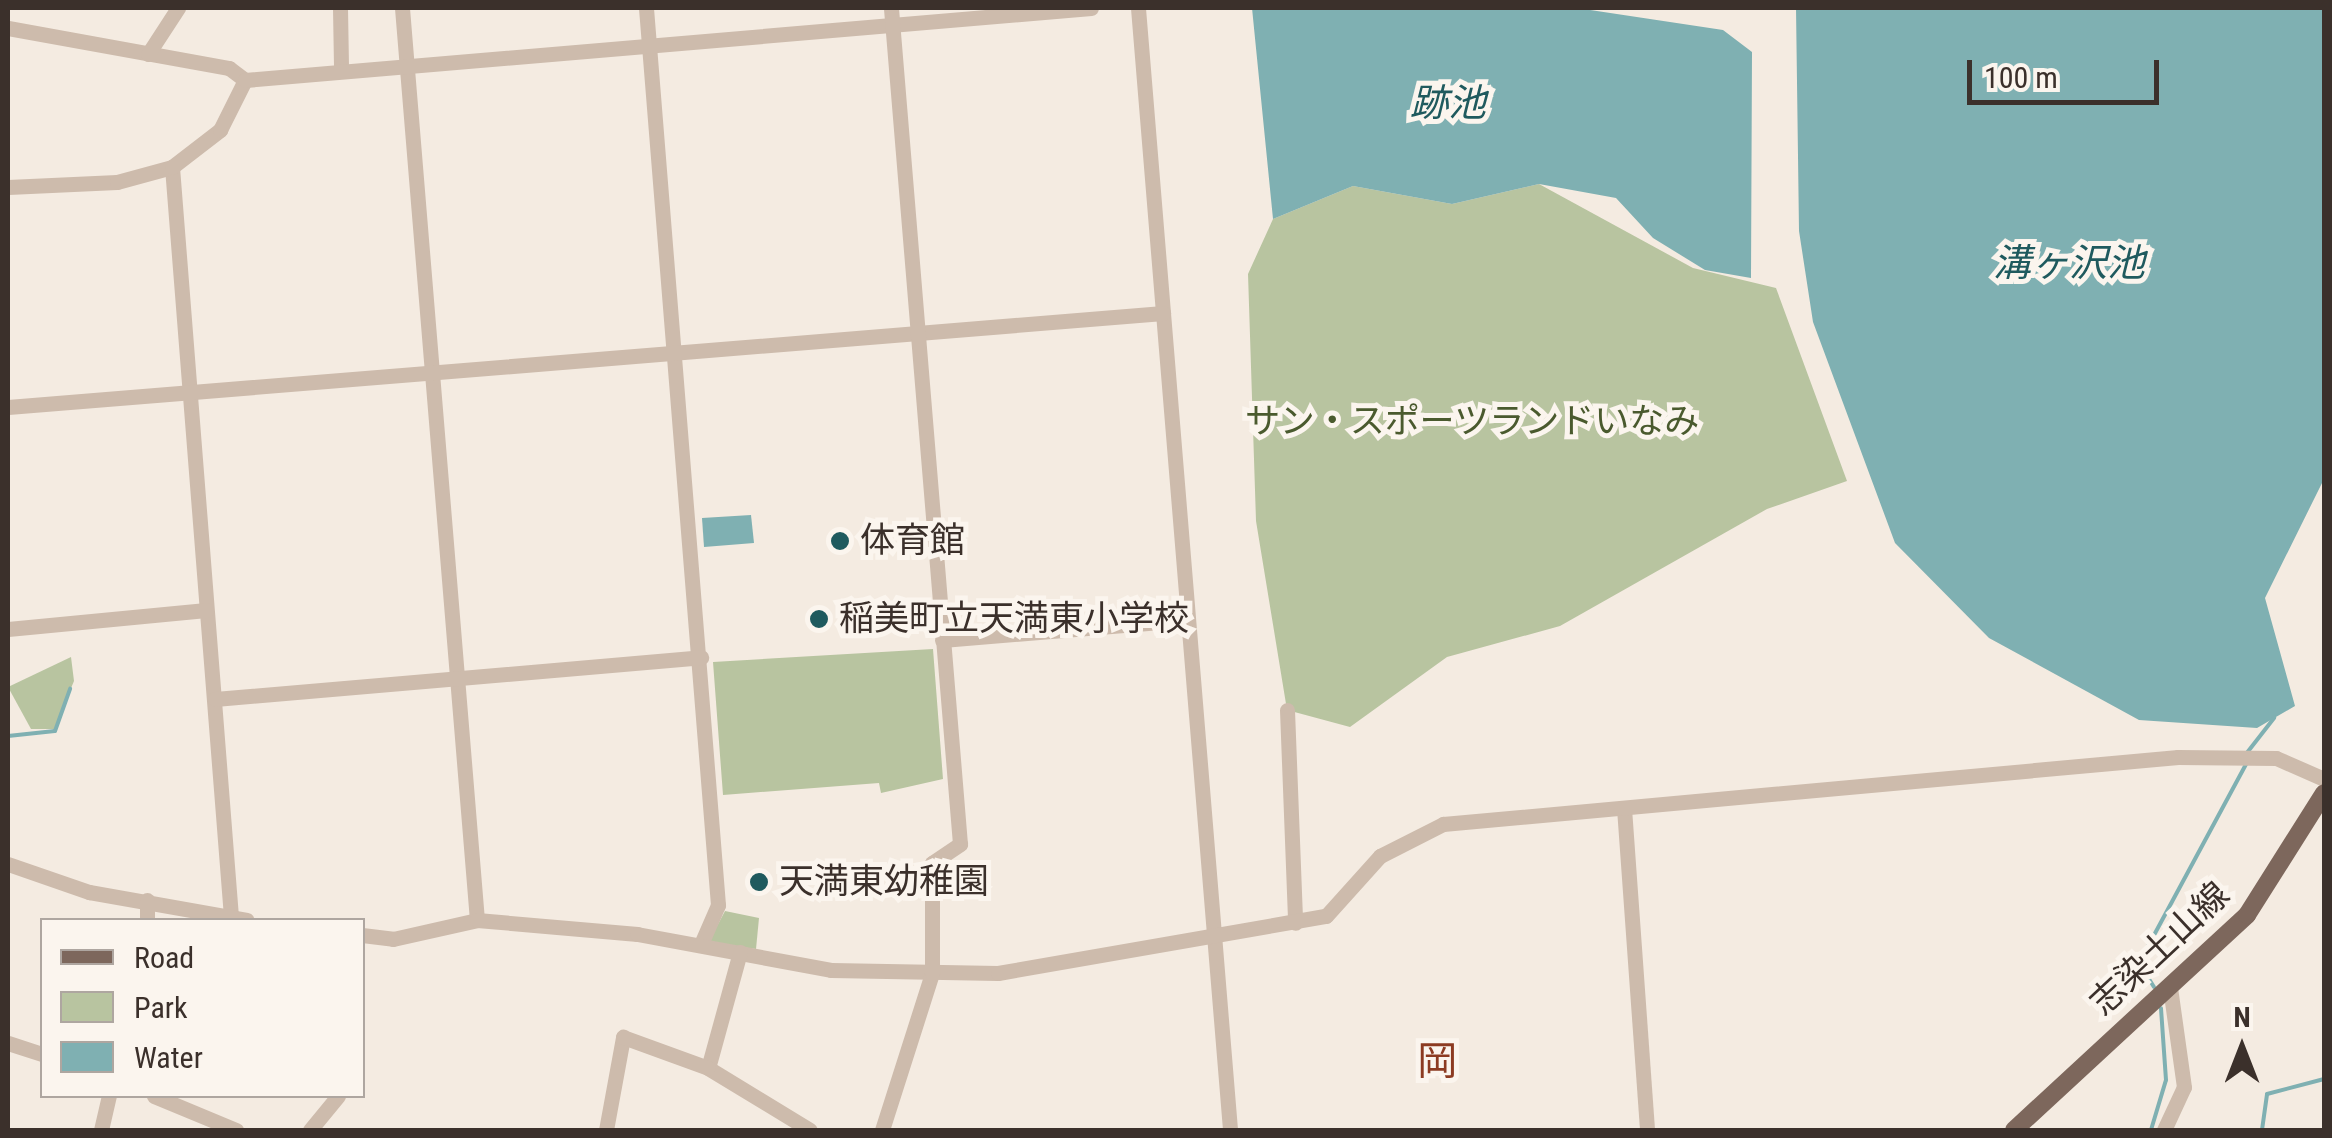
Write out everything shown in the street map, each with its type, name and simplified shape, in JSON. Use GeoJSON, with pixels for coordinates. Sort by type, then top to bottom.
{"type":"FeatureCollection","features":[{"type":"Feature","properties":{"kind":"main road","name":"志染土山線"},"geometry":{"type":"LineString","coordinates":[[2014,1130],[2247,915],[2324,793]]}},
{"type":"Feature","properties":{"kind":"street"},"geometry":{"type":"LineString","coordinates":[[148,54],[178,8]]}},
{"type":"Feature","properties":{"kind":"street"},"geometry":{"type":"LineString","coordinates":[[340,8],[341,66]]}},
{"type":"Feature","properties":{"kind":"street"},"geometry":{"type":"LineString","coordinates":[[402,8],[477,920]]}},
{"type":"Feature","properties":{"kind":"street"},"geometry":{"type":"LineString","coordinates":[[646,8],[702,657],[718,906],[702,944]]}},
{"type":"Feature","properties":{"kind":"street"},"geometry":{"type":"LineString","coordinates":[[8,28],[229,68],[244,80],[341,66],[649,45],[892,16],[1091,8]]}},
{"type":"Feature","properties":{"kind":"street"},"geometry":{"type":"LineString","coordinates":[[1138,8],[1230,1130]]}},
{"type":"Feature","properties":{"kind":"street"},"geometry":{"type":"LineString","coordinates":[[882,1130],[932,973],[932,863],[960,844],[892,16]]}},
{"type":"Feature","properties":{"kind":"street"},"geometry":{"type":"LineString","coordinates":[[8,187],[118,182],[172,167],[220,130],[244,80]]}},
{"type":"Feature","properties":{"kind":"street"},"geometry":{"type":"LineString","coordinates":[[8,864],[146,900],[239,918],[206,610],[172,167]]}},
{"type":"Feature","properties":{"kind":"street"},"geometry":{"type":"LineString","coordinates":[[8,407],[1163,313]]}},
{"type":"Feature","properties":{"kind":"street"},"geometry":{"type":"LineString","coordinates":[[8,629],[206,610]]}},
{"type":"Feature","properties":{"kind":"street"},"geometry":{"type":"LineString","coordinates":[[942,640],[1188,620]]}},
{"type":"Feature","properties":{"kind":"street"},"geometry":{"type":"LineString","coordinates":[[214,699],[702,657]]}},
{"type":"Feature","properties":{"kind":"street"},"geometry":{"type":"LineString","coordinates":[[1287,710],[1295,924]]}},
{"type":"Feature","properties":{"kind":"street"},"geometry":{"type":"LineString","coordinates":[[365,934],[393,939],[477,920],[702,944],[831,970],[998,973],[1212,931],[1295,924],[1326,916],[1406,836],[1442,824],[2228,758],[2261,759],[2324,778]]}},
{"type":"Feature","properties":{"kind":"street"},"geometry":{"type":"LineString","coordinates":[[1624,808],[1647,1130]]}},
{"type":"Feature","properties":{"kind":"street"},"geometry":{"type":"LineString","coordinates":[[146,900],[147,918]]}},
{"type":"Feature","properties":{"kind":"street"},"geometry":{"type":"LineString","coordinates":[[708,1068],[740,952]]}},
{"type":"Feature","properties":{"kind":"street"},"geometry":{"type":"LineString","coordinates":[[2164,1130],[2184,1087],[2170,987]]}},
{"type":"Feature","properties":{"kind":"street"},"geometry":{"type":"LineString","coordinates":[[606,1130],[623,1037],[708,1068],[774,1113],[810,1130]]}},
{"type":"Feature","properties":{"kind":"street"},"geometry":{"type":"LineString","coordinates":[[8,1043],[40,1053]]}},
{"type":"Feature","properties":{"kind":"street"},"geometry":{"type":"LineString","coordinates":[[101,1130],[109,1098]]}},
{"type":"Feature","properties":{"kind":"street"},"geometry":{"type":"LineString","coordinates":[[159,1098],[236,1130]]}},
{"type":"Feature","properties":{"kind":"street"},"geometry":{"type":"LineString","coordinates":[[310,1130],[336,1098]]}},
{"type":"Feature","properties":{"kind":"street"},"geometry":{"type":"LineString","coordinates":[[764,1130],[774,1113]]}},
{"type":"Feature","properties":{"kind":"green space","name":"サン・スポーツランドいなみ"},"geometry":{"type":"Polygon","coordinates":[[[1539,184],[1693,268],[1776,288],[1847,481],[1767,509],[1560,626],[1447,657],[1350,727],[1287,710],[1256,521],[1248,274],[1273,219],[1353,186],[1452,204],[1539,184]]]}},
{"type":"Feature","properties":{"kind":"green space"},"geometry":{"type":"Polygon","coordinates":[[[933,649],[943,779],[881,793],[879,783],[723,795],[713,662],[933,649]]]}},
{"type":"Feature","properties":{"kind":"green space"},"geometry":{"type":"Polygon","coordinates":[[[71,657],[74,681],[54,729],[31,729],[8,687],[71,657]]]}},
{"type":"Feature","properties":{"kind":"green space"},"geometry":{"type":"Polygon","coordinates":[[[725,911],[759,918],[756,949],[708,943],[725,911]]]}},
{"type":"Feature","properties":{"kind":"water","name":"跡池"},"geometry":{"type":"Polygon","coordinates":[[[1252,8],[1577,8],[1723,30],[1752,52],[1751,278],[1705,270],[1653,238],[1616,198],[1539,184],[1452,204],[1353,186],[1273,219],[1252,8]]]}},
{"type":"Feature","properties":{"kind":"water","name":"溝ヶ沢池"},"geometry":{"type":"Polygon","coordinates":[[[1796,8],[2324,8],[2324,479],[2265,598],[2295,706],[2257,728],[2139,720],[1989,638],[1895,543],[1813,322],[1799,231],[1796,8]]]}},
{"type":"Feature","properties":{"kind":"water"},"geometry":{"type":"Polygon","coordinates":[[[751,515],[754,543],[704,547],[702,518],[751,515]]]}},
{"type":"Feature","properties":{"kind":"waterway"},"geometry":{"type":"LineString","coordinates":[[8,736],[55,731],[70,689]]}},
{"type":"Feature","properties":{"kind":"waterway"},"geometry":{"type":"LineString","coordinates":[[2246,754],[2274,718]]}},
{"type":"Feature","properties":{"kind":"waterway"},"geometry":{"type":"LineString","coordinates":[[2154,987],[2139,963],[2246,764]]}},
{"type":"Feature","properties":{"kind":"waterway"},"geometry":{"type":"LineString","coordinates":[[2151,1130],[2166,1080],[2161,1008]]}},
{"type":"Feature","properties":{"kind":"waterway"},"geometry":{"type":"LineString","coordinates":[[2262,1130],[2267,1094],[2324,1079]]}},
{"type":"Feature","properties":{"kind":"place","name":"体育館"},"geometry":{"type":"Point","coordinates":[840,541]}},
{"type":"Feature","properties":{"kind":"place","name":"稲美町立天満東小学校"},"geometry":{"type":"Point","coordinates":[819,619]}},
{"type":"Feature","properties":{"kind":"place","name":"天満東幼稚園"},"geometry":{"type":"Point","coordinates":[759,882]}},
{"type":"Feature","properties":{"kind":"district","name":"岡"},"geometry":{"type":"Point","coordinates":[1437,1062]}}]}
